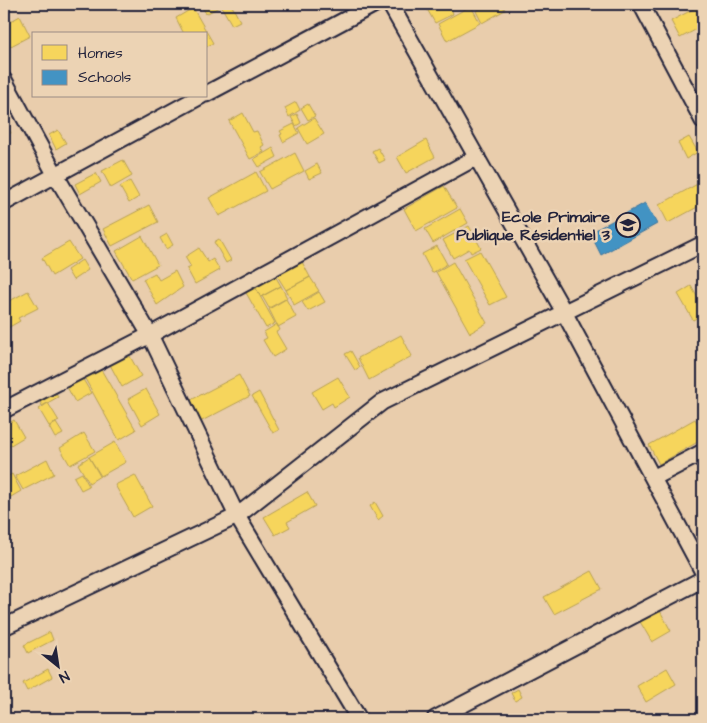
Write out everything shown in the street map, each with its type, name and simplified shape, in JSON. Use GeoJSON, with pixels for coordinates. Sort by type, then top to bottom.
{"type":"FeatureCollection","features":[{"type":"Feature","properties":{"kind":"street"},"geometry":{"type":"LineString","coordinates":[[208,93],[375,4]]}},
{"type":"Feature","properties":{"kind":"street"},"geometry":{"type":"LineString","coordinates":[[390,4],[564,312],[703,572]]}},
{"type":"Feature","properties":{"kind":"street"},"geometry":{"type":"LineString","coordinates":[[641,4],[703,121]]}},
{"type":"Feature","properties":{"kind":"street"},"geometry":{"type":"LineString","coordinates":[[4,80],[55,174],[150,335],[237,516],[359,719]]}},
{"type":"Feature","properties":{"kind":"street"},"geometry":{"type":"LineString","coordinates":[[4,203],[197,98]]}},
{"type":"Feature","properties":{"kind":"street"},"geometry":{"type":"LineString","coordinates":[[4,410],[150,335],[477,157]]}},
{"type":"Feature","properties":{"kind":"street"},"geometry":{"type":"LineString","coordinates":[[4,626],[237,516],[382,402],[703,244]]}},
{"type":"Feature","properties":{"kind":"street"},"geometry":{"type":"LineString","coordinates":[[653,478],[703,452]]}},
{"type":"Feature","properties":{"kind":"street"},"geometry":{"type":"LineString","coordinates":[[435,719],[703,579]]}},
{"type":"Feature","properties":{"kind":"building: Homes"},"geometry":{"type":"Polygon","coordinates":[[[201,4],[231,4],[240,21],[232,25],[221,6],[206,14],[201,4]]]}},
{"type":"Feature","properties":{"kind":"building: Homes"},"geometry":{"type":"Polygon","coordinates":[[[424,4],[456,4],[451,7],[453,14],[435,23],[424,4]]]}},
{"type":"Feature","properties":{"kind":"building: Homes"},"geometry":{"type":"Polygon","coordinates":[[[490,4],[502,4],[505,10],[482,23],[476,11],[490,4]]]}},
{"type":"Feature","properties":{"kind":"building: Homes"},"geometry":{"type":"Polygon","coordinates":[[[703,4],[703,26],[680,38],[671,21],[703,4]]]}},
{"type":"Feature","properties":{"kind":"building: Homes"},"geometry":{"type":"Polygon","coordinates":[[[471,6],[480,23],[447,41],[438,24],[471,6]]]}},
{"type":"Feature","properties":{"kind":"building: Homes"},"geometry":{"type":"Polygon","coordinates":[[[193,8],[207,32],[183,32],[176,18],[193,8]]]}},
{"type":"Feature","properties":{"kind":"building: Homes"},"geometry":{"type":"Polygon","coordinates":[[[20,16],[30,36],[9,47],[4,37],[4,25],[20,16]]]}},
{"type":"Feature","properties":{"kind":"building: Homes"},"geometry":{"type":"Polygon","coordinates":[[[208,34],[213,43],[208,46],[208,34]]]}},
{"type":"Feature","properties":{"kind":"building: Homes"},"geometry":{"type":"Polygon","coordinates":[[[296,102],[300,110],[289,117],[285,108],[296,102]]]}},
{"type":"Feature","properties":{"kind":"building: Homes"},"geometry":{"type":"Polygon","coordinates":[[[308,104],[315,116],[308,120],[301,108],[308,104]]]}},
{"type":"Feature","properties":{"kind":"building: Homes"},"geometry":{"type":"Polygon","coordinates":[[[4,111],[10,122],[6,124],[11,133],[4,137],[4,111]]]}},
{"type":"Feature","properties":{"kind":"building: Homes"},"geometry":{"type":"Polygon","coordinates":[[[243,113],[253,132],[257,131],[264,145],[261,147],[264,152],[250,159],[229,121],[243,113]]]}},
{"type":"Feature","properties":{"kind":"building: Homes"},"geometry":{"type":"Polygon","coordinates":[[[297,114],[301,123],[296,126],[291,117],[297,114]]]}},
{"type":"Feature","properties":{"kind":"building: Homes"},"geometry":{"type":"Polygon","coordinates":[[[314,118],[324,134],[307,144],[298,128],[314,118]]]}},
{"type":"Feature","properties":{"kind":"building: Homes"},"geometry":{"type":"Polygon","coordinates":[[[294,124],[299,133],[283,142],[280,131],[294,124]]]}},
{"type":"Feature","properties":{"kind":"building: Homes"},"geometry":{"type":"Polygon","coordinates":[[[58,130],[66,143],[56,149],[49,135],[58,130]]]}},
{"type":"Feature","properties":{"kind":"building: Homes"},"geometry":{"type":"Polygon","coordinates":[[[689,137],[698,152],[686,159],[678,143],[689,137]]]}},
{"type":"Feature","properties":{"kind":"building: Homes"},"geometry":{"type":"Polygon","coordinates":[[[426,140],[435,157],[406,173],[397,157],[426,140]]]}},
{"type":"Feature","properties":{"kind":"building: Homes"},"geometry":{"type":"Polygon","coordinates":[[[273,148],[277,157],[259,167],[254,159],[273,148]]]}},
{"type":"Feature","properties":{"kind":"building: Homes"},"geometry":{"type":"Polygon","coordinates":[[[378,148],[385,160],[379,163],[372,151],[378,148]]]}},
{"type":"Feature","properties":{"kind":"building: Homes"},"geometry":{"type":"Polygon","coordinates":[[[295,153],[304,171],[270,189],[260,172],[295,153]]]}},
{"type":"Feature","properties":{"kind":"building: Homes"},"geometry":{"type":"Polygon","coordinates":[[[123,160],[132,176],[111,188],[102,171],[123,160]]]}},
{"type":"Feature","properties":{"kind":"building: Homes"},"geometry":{"type":"Polygon","coordinates":[[[317,164],[322,173],[309,179],[305,171],[317,164]]]}},
{"type":"Feature","properties":{"kind":"building: Homes"},"geometry":{"type":"Polygon","coordinates":[[[256,172],[266,191],[219,216],[209,198],[256,172]]]}},
{"type":"Feature","properties":{"kind":"building: Homes"},"geometry":{"type":"Polygon","coordinates":[[[96,173],[101,182],[80,194],[75,184],[96,173]]]}},
{"type":"Feature","properties":{"kind":"building: Homes"},"geometry":{"type":"Polygon","coordinates":[[[130,181],[139,197],[129,203],[120,187],[130,181]]]}},
{"type":"Feature","properties":{"kind":"building: Homes"},"geometry":{"type":"Polygon","coordinates":[[[703,181],[703,204],[668,223],[659,205],[703,181]]]}},
{"type":"Feature","properties":{"kind":"building: Homes"},"geometry":{"type":"Polygon","coordinates":[[[444,186],[457,208],[416,231],[404,209],[444,186]]]}},
{"type":"Feature","properties":{"kind":"building: Homes"},"geometry":{"type":"Polygon","coordinates":[[[149,205],[158,222],[112,246],[103,229],[149,205]]]}},
{"type":"Feature","properties":{"kind":"building: Homes"},"geometry":{"type":"Polygon","coordinates":[[[460,209],[468,223],[433,243],[425,229],[460,209]]]}},
{"type":"Feature","properties":{"kind":"building: Homes"},"geometry":{"type":"Polygon","coordinates":[[[469,226],[481,248],[471,253],[469,249],[453,258],[443,240],[469,226]]]}},
{"type":"Feature","properties":{"kind":"building: Homes"},"geometry":{"type":"Polygon","coordinates":[[[167,234],[173,245],[166,249],[160,238],[167,234]]]}},
{"type":"Feature","properties":{"kind":"building: Homes"},"geometry":{"type":"Polygon","coordinates":[[[142,236],[158,265],[132,279],[116,251],[142,236]]]}},
{"type":"Feature","properties":{"kind":"building: Homes"},"geometry":{"type":"Polygon","coordinates":[[[219,239],[231,260],[226,263],[214,242],[219,239]]]}},
{"type":"Feature","properties":{"kind":"building: Homes"},"geometry":{"type":"Polygon","coordinates":[[[69,242],[80,259],[52,276],[42,258],[69,242]]]}},
{"type":"Feature","properties":{"kind":"building: Homes"},"geometry":{"type":"Polygon","coordinates":[[[437,246],[447,264],[432,273],[422,254],[437,246]]]}},
{"type":"Feature","properties":{"kind":"building: Homes"},"geometry":{"type":"Polygon","coordinates":[[[199,248],[208,262],[213,259],[220,270],[195,284],[187,269],[191,267],[185,257],[199,248]]]}},
{"type":"Feature","properties":{"kind":"building: Homes"},"geometry":{"type":"Polygon","coordinates":[[[480,251],[506,297],[490,305],[464,259],[480,251]]]}},
{"type":"Feature","properties":{"kind":"building: Homes"},"geometry":{"type":"Polygon","coordinates":[[[82,260],[88,270],[73,280],[67,270],[82,260]]]}},
{"type":"Feature","properties":{"kind":"building: Homes"},"geometry":{"type":"Polygon","coordinates":[[[301,260],[310,277],[286,290],[276,274],[301,260]]]}},
{"type":"Feature","properties":{"kind":"building: Homes"},"geometry":{"type":"Polygon","coordinates":[[[453,262],[487,323],[470,333],[436,272],[453,262]]]}},
{"type":"Feature","properties":{"kind":"building: Homes"},"geometry":{"type":"Polygon","coordinates":[[[175,271],[183,287],[157,305],[143,279],[155,273],[159,280],[175,271]]]}},
{"type":"Feature","properties":{"kind":"building: Homes"},"geometry":{"type":"Polygon","coordinates":[[[274,274],[281,286],[261,297],[254,285],[274,274]]]}},
{"type":"Feature","properties":{"kind":"building: Homes"},"geometry":{"type":"Polygon","coordinates":[[[310,277],[319,291],[294,305],[286,290],[310,277]]]}},
{"type":"Feature","properties":{"kind":"building: Homes"},"geometry":{"type":"Polygon","coordinates":[[[251,280],[275,323],[266,328],[245,291],[251,280]]]}},
{"type":"Feature","properties":{"kind":"building: Homes"},"geometry":{"type":"Polygon","coordinates":[[[281,286],[287,298],[269,308],[262,296],[281,286]]]}},
{"type":"Feature","properties":{"kind":"building: Homes"},"geometry":{"type":"Polygon","coordinates":[[[691,286],[703,307],[703,314],[693,320],[678,294],[691,286]]]}},
{"type":"Feature","properties":{"kind":"building: Homes"},"geometry":{"type":"Polygon","coordinates":[[[28,291],[38,308],[18,318],[20,321],[4,330],[4,304],[28,291]]]}},
{"type":"Feature","properties":{"kind":"building: Homes"},"geometry":{"type":"Polygon","coordinates":[[[319,292],[325,302],[308,311],[302,302],[319,292]]]}},
{"type":"Feature","properties":{"kind":"building: Homes"},"geometry":{"type":"Polygon","coordinates":[[[286,299],[296,317],[278,327],[269,309],[286,299]]]}},
{"type":"Feature","properties":{"kind":"building: Homes"},"geometry":{"type":"Polygon","coordinates":[[[277,324],[280,330],[276,332],[286,349],[273,357],[263,340],[267,338],[264,332],[277,324]]]}},
{"type":"Feature","properties":{"kind":"building: Homes"},"geometry":{"type":"Polygon","coordinates":[[[401,335],[412,356],[369,380],[358,358],[401,335]]]}},
{"type":"Feature","properties":{"kind":"building: Homes"},"geometry":{"type":"Polygon","coordinates":[[[127,351],[141,376],[122,387],[108,361],[127,351]]]}},
{"type":"Feature","properties":{"kind":"building: Homes"},"geometry":{"type":"Polygon","coordinates":[[[351,351],[360,367],[355,370],[345,354],[351,351]]]}},
{"type":"Feature","properties":{"kind":"building: Homes"},"geometry":{"type":"Polygon","coordinates":[[[99,366],[136,430],[119,440],[83,375],[99,366]]]}},
{"type":"Feature","properties":{"kind":"building: Homes"},"geometry":{"type":"Polygon","coordinates":[[[239,375],[250,396],[198,423],[187,402],[239,375]]]}},
{"type":"Feature","properties":{"kind":"building: Homes"},"geometry":{"type":"Polygon","coordinates":[[[81,376],[91,393],[75,402],[66,385],[81,376]]]}},
{"type":"Feature","properties":{"kind":"building: Homes"},"geometry":{"type":"Polygon","coordinates":[[[338,377],[350,397],[334,407],[332,403],[322,409],[312,392],[338,377]]]}},
{"type":"Feature","properties":{"kind":"building: Homes"},"geometry":{"type":"Polygon","coordinates":[[[146,389],[160,414],[142,425],[128,399],[146,389]]]}},
{"type":"Feature","properties":{"kind":"building: Homes"},"geometry":{"type":"Polygon","coordinates":[[[55,390],[58,397],[42,406],[39,399],[55,390]]]}},
{"type":"Feature","properties":{"kind":"building: Homes"},"geometry":{"type":"Polygon","coordinates":[[[259,392],[279,430],[273,433],[252,396],[259,392]]]}},
{"type":"Feature","properties":{"kind":"building: Homes"},"geometry":{"type":"Polygon","coordinates":[[[48,403],[59,421],[49,426],[39,409],[48,403]]]}},
{"type":"Feature","properties":{"kind":"building: Homes"},"geometry":{"type":"Polygon","coordinates":[[[695,419],[703,433],[703,439],[659,464],[649,445],[695,419]]]}},
{"type":"Feature","properties":{"kind":"building: Homes"},"geometry":{"type":"Polygon","coordinates":[[[14,420],[24,437],[4,449],[4,426],[14,420]]]}},
{"type":"Feature","properties":{"kind":"building: Homes"},"geometry":{"type":"Polygon","coordinates":[[[56,423],[63,434],[55,438],[49,427],[56,423]]]}},
{"type":"Feature","properties":{"kind":"building: Homes"},"geometry":{"type":"Polygon","coordinates":[[[84,433],[95,451],[70,465],[60,448],[84,433]]]}},
{"type":"Feature","properties":{"kind":"building: Homes"},"geometry":{"type":"Polygon","coordinates":[[[115,442],[126,462],[101,476],[89,457],[115,442]]]}},
{"type":"Feature","properties":{"kind":"building: Homes"},"geometry":{"type":"Polygon","coordinates":[[[89,457],[100,476],[89,483],[78,464],[89,457]]]}},
{"type":"Feature","properties":{"kind":"building: Homes"},"geometry":{"type":"Polygon","coordinates":[[[47,459],[54,474],[23,490],[15,476],[47,459]]]}},
{"type":"Feature","properties":{"kind":"building: Homes"},"geometry":{"type":"Polygon","coordinates":[[[82,473],[89,486],[81,490],[74,477],[82,473]]]}},
{"type":"Feature","properties":{"kind":"building: Homes"},"geometry":{"type":"Polygon","coordinates":[[[12,474],[21,491],[4,501],[4,478],[12,474]]]}},
{"type":"Feature","properties":{"kind":"building: Homes"},"geometry":{"type":"Polygon","coordinates":[[[135,475],[152,506],[133,517],[115,485],[135,475]]]}},
{"type":"Feature","properties":{"kind":"building: Homes"},"geometry":{"type":"Polygon","coordinates":[[[307,492],[315,506],[287,522],[290,527],[275,535],[264,517],[307,492]]]}},
{"type":"Feature","properties":{"kind":"building: Homes"},"geometry":{"type":"Polygon","coordinates":[[[375,502],[383,516],[378,520],[370,506],[375,502]]]}},
{"type":"Feature","properties":{"kind":"building: Homes"},"geometry":{"type":"Polygon","coordinates":[[[592,571],[602,589],[554,614],[544,597],[592,571]]]}},
{"type":"Feature","properties":{"kind":"building: Homes"},"geometry":{"type":"Polygon","coordinates":[[[659,609],[671,631],[652,642],[639,620],[659,609]]]}},
{"type":"Feature","properties":{"kind":"building: Homes"},"geometry":{"type":"Polygon","coordinates":[[[50,632],[53,640],[28,653],[24,645],[50,632]]]}},
{"type":"Feature","properties":{"kind":"building: Homes"},"geometry":{"type":"Polygon","coordinates":[[[667,668],[676,684],[646,702],[637,686],[667,668]]]}},
{"type":"Feature","properties":{"kind":"building: Homes"},"geometry":{"type":"Polygon","coordinates":[[[48,669],[52,677],[27,691],[23,683],[48,669]]]}},
{"type":"Feature","properties":{"kind":"building: Homes"},"geometry":{"type":"Polygon","coordinates":[[[518,689],[522,697],[515,701],[511,693],[518,689]]]}},
{"type":"Feature","properties":{"kind":"building: Schools"},"geometry":{"type":"Polygon","coordinates":[[[645,203],[657,224],[601,255],[590,233],[645,203]]]}},
{"type":"Feature","properties":{"kind":"place","name":"Ecole Primaire Publique Résidentiel 3"},"geometry":{"type":"Point","coordinates":[628,225]}}]}
